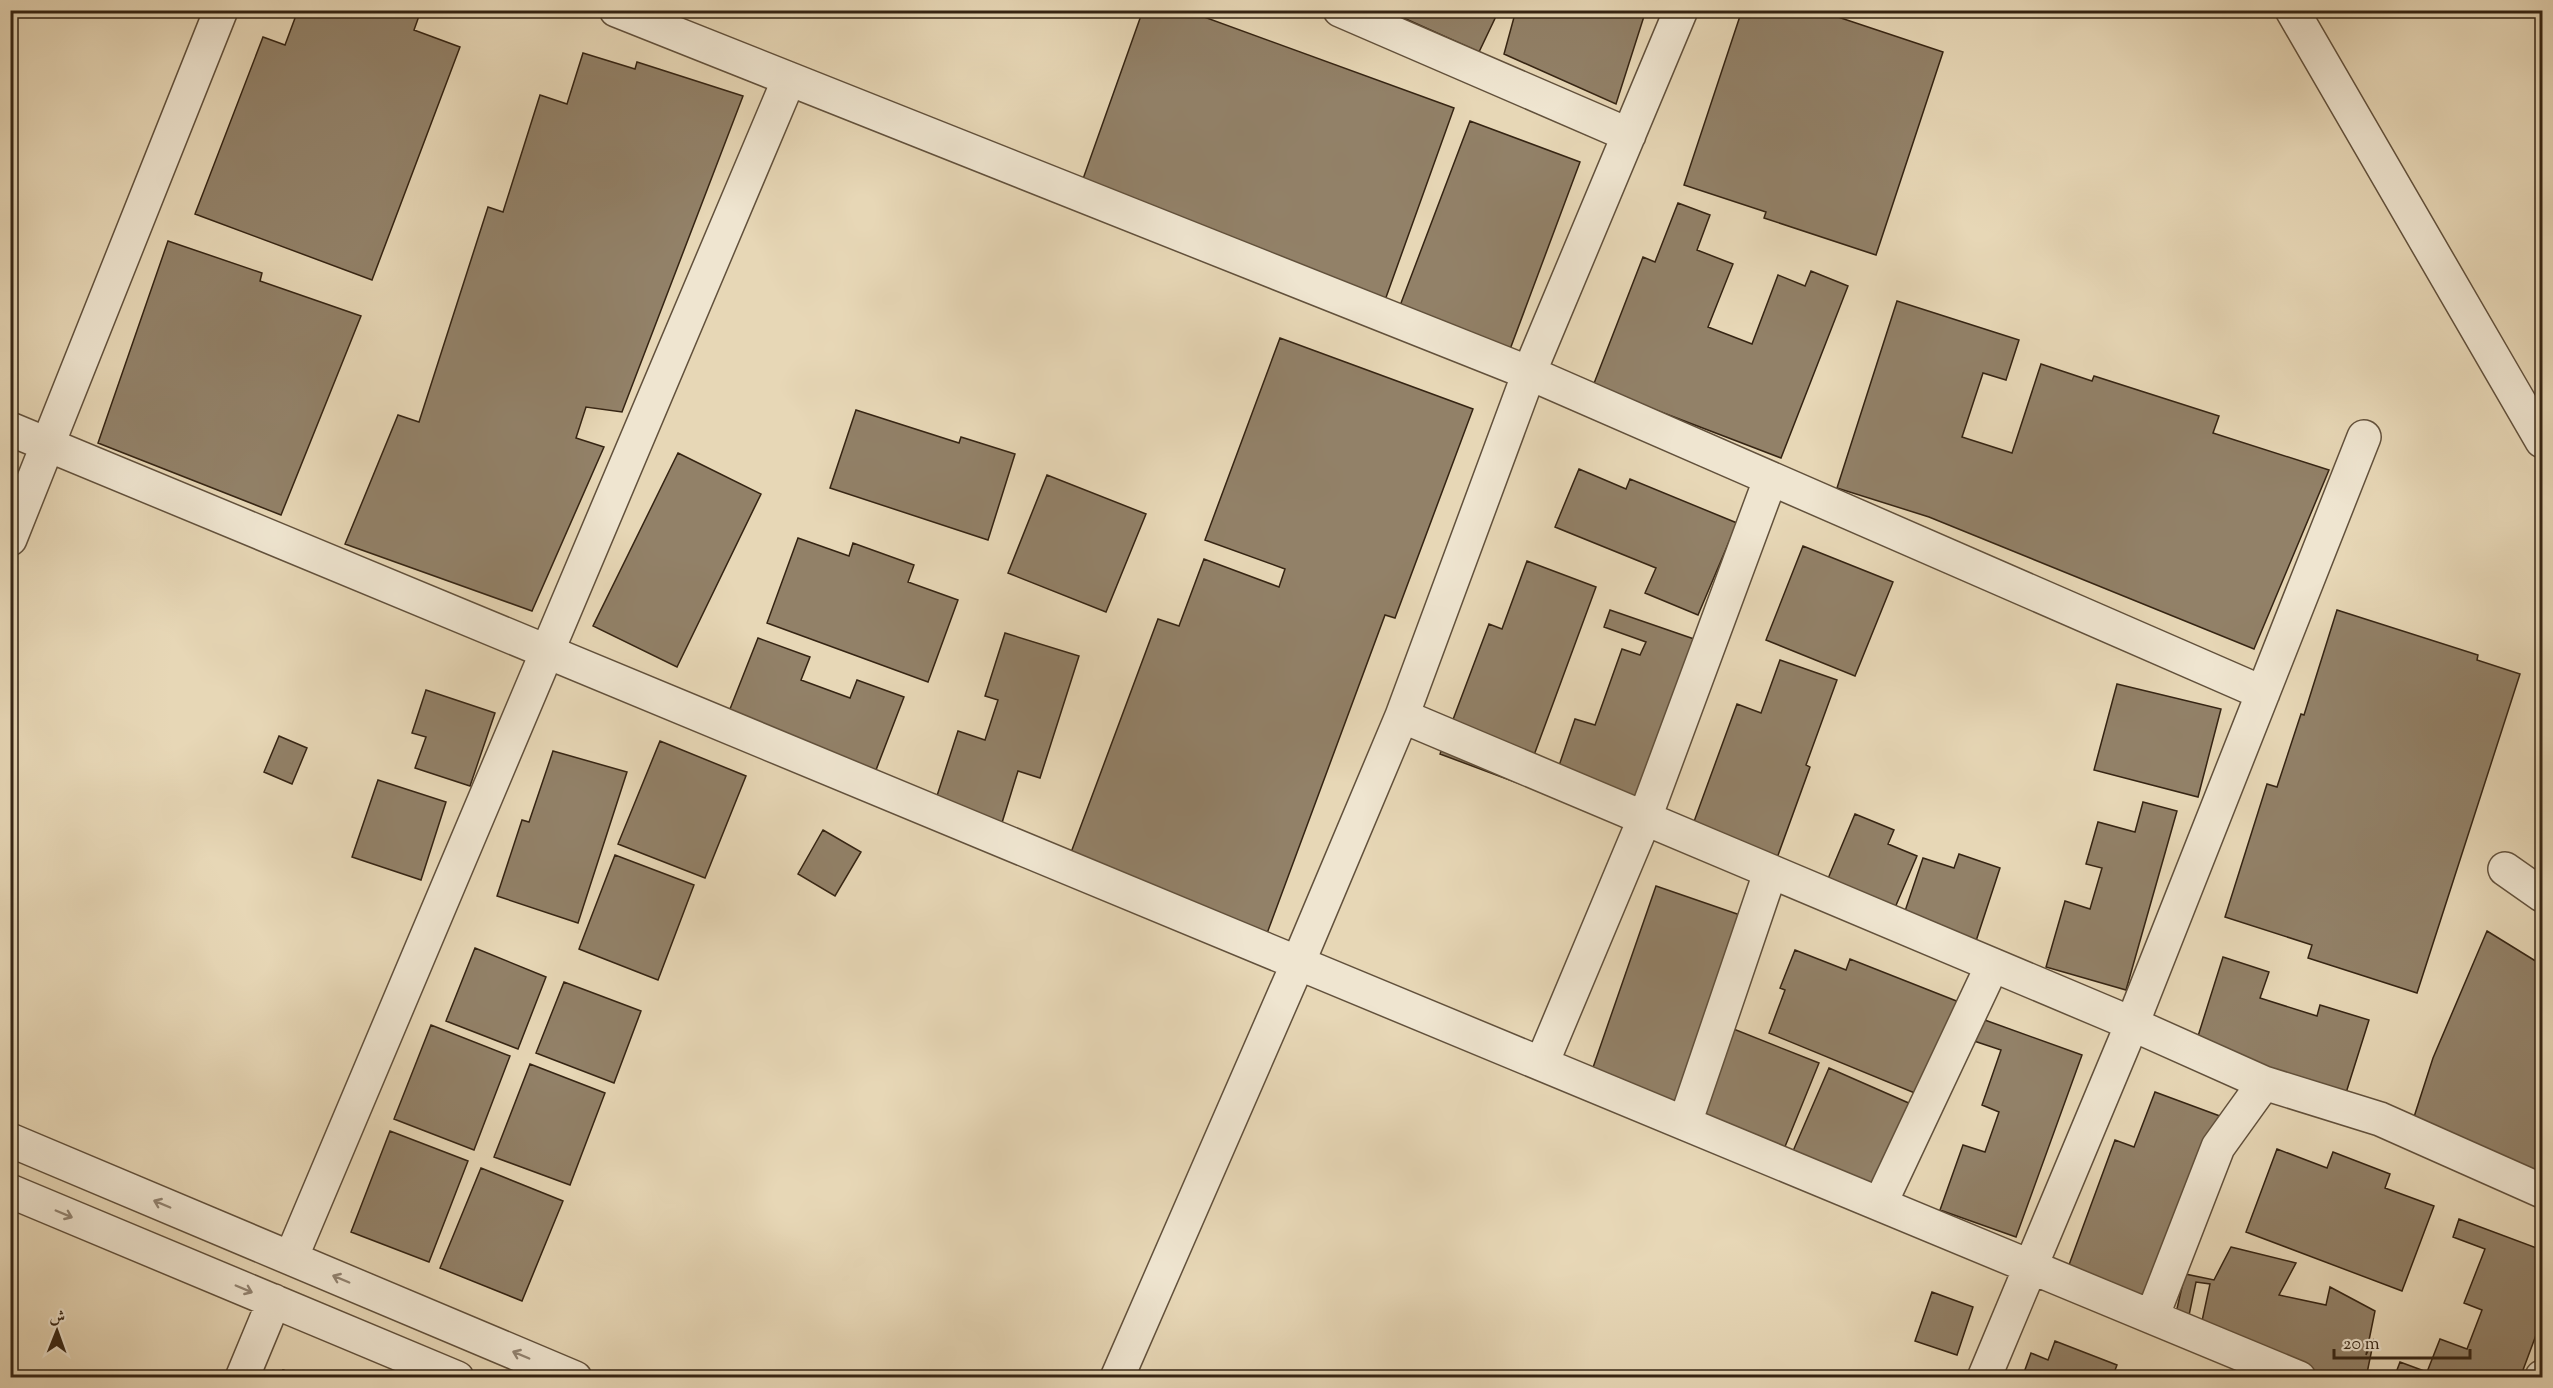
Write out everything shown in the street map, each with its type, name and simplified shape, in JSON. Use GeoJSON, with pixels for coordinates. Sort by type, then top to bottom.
{"type":"FeatureCollection","features":[{"type":"Feature","properties":{"kind":"street"},"geometry":{"type":"LineString","coordinates":[[10,539],[221,10]]}},
{"type":"Feature","properties":{"kind":"street"},"geometry":{"type":"LineString","coordinates":[[616,10],[1529,374],[2263,693]]}},
{"type":"Feature","properties":{"kind":"street"},"geometry":{"type":"LineString","coordinates":[[1340,10],[1629,135]]}},
{"type":"Feature","properties":{"kind":"street"},"geometry":{"type":"LineString","coordinates":[[1117,1377],[1298,963],[1402,716],[1529,374],[1681,10]]}},
{"type":"Feature","properties":{"kind":"street"},"geometry":{"type":"LineString","coordinates":[[2292,10],[2542,441]]}},
{"type":"Feature","properties":{"kind":"street"},"geometry":{"type":"LineString","coordinates":[[291,1258],[789,79]]}},
{"type":"Feature","properties":{"kind":"street"},"geometry":{"type":"LineString","coordinates":[[10,429],[2152,1317],[2258,1370],[2299,1377]]}},
{"type":"Feature","properties":{"kind":"street"},"geometry":{"type":"LineString","coordinates":[[1984,1377],[2032,1267],[2132,1023],[2364,438]]}},
{"type":"Feature","properties":{"kind":"street"},"geometry":{"type":"LineString","coordinates":[[1542,1063],[1644,820],[1770,480]]}},
{"type":"Feature","properties":{"kind":"street"},"geometry":{"type":"LineString","coordinates":[[1402,716],[1770,873],[2132,1023],[2264,1083],[2380,1119],[2542,1191]]}},
{"type":"Feature","properties":{"kind":"street"},"geometry":{"type":"LineString","coordinates":[[2505,869],[2542,895]]}},
{"type":"Feature","properties":{"kind":"street"},"geometry":{"type":"LineString","coordinates":[[1684,1123],[1770,873]]}},
{"type":"Feature","properties":{"kind":"street"},"geometry":{"type":"LineString","coordinates":[[1880,1204],[1992,966]]}},
{"type":"Feature","properties":{"kind":"street"},"geometry":{"type":"LineString","coordinates":[[2152,1317],[2218,1147],[2264,1083]]}},
{"type":"Feature","properties":{"kind":"street"},"geometry":{"type":"LineString","coordinates":[[10,1140],[575,1377]]}},
{"type":"Feature","properties":{"kind":"street"},"geometry":{"type":"LineString","coordinates":[[10,1191],[457,1377]]}},
{"type":"Feature","properties":{"kind":"street"},"geometry":{"type":"LineString","coordinates":[[242,1377],[274,1301]]}},
{"type":"Feature","properties":{"kind":"building"},"geometry":{"type":"Polygon","coordinates":[[[298,10],[403,10],[419,16],[414,30],[460,47],[372,280],[195,214],[263,37],[285,45],[298,10]]]}},
{"type":"Feature","properties":{"kind":"building"},"geometry":{"type":"Polygon","coordinates":[[[1143,10],[1185,10],[1454,108],[1384,303],[1078,193],[1143,10]]]}},
{"type":"Feature","properties":{"kind":"building"},"geometry":{"type":"Polygon","coordinates":[[[1386,10],[1499,10],[1479,52],[1386,10]]]}},
{"type":"Feature","properties":{"kind":"building"},"geometry":{"type":"Polygon","coordinates":[[[1516,10],[1646,10],[1616,104],[1504,54],[1516,10]]]}},
{"type":"Feature","properties":{"kind":"building"},"geometry":{"type":"Polygon","coordinates":[[[1742,10],[1817,10],[1943,52],[1876,255],[1764,218],[1766,212],[1684,185],[1742,10]]]}},
{"type":"Feature","properties":{"kind":"building"},"geometry":{"type":"Polygon","coordinates":[[[583,53],[635,69],[637,62],[743,96],[622,412],[586,407],[576,438],[604,447],[532,611],[345,544],[398,415],[419,422],[488,207],[503,212],[540,95],[567,104],[583,53]]]}},
{"type":"Feature","properties":{"kind":"building"},"geometry":{"type":"Polygon","coordinates":[[[1470,121],[1580,162],[1509,352],[1398,311],[1470,121]]]}},
{"type":"Feature","properties":{"kind":"building"},"geometry":{"type":"Polygon","coordinates":[[[1678,203],[1710,215],[1697,250],[1733,264],[1708,327],[1752,344],[1778,275],[1805,286],[1811,271],[1848,286],[1781,458],[1593,386],[1643,257],[1655,262],[1678,203]]]}},
{"type":"Feature","properties":{"kind":"building"},"geometry":{"type":"Polygon","coordinates":[[[168,241],[262,273],[260,281],[361,316],[281,515],[98,443],[168,241]]]}},
{"type":"Feature","properties":{"kind":"building"},"geometry":{"type":"Polygon","coordinates":[[[1897,301],[2019,340],[2006,380],[1983,373],[1962,437],[2012,453],[2041,364],[2092,381],[2094,376],[2219,416],[2213,433],[2329,470],[2254,649],[1929,517],[1837,488],[1897,301]]]}},
{"type":"Feature","properties":{"kind":"building"},"geometry":{"type":"Polygon","coordinates":[[[1280,338],[1473,409],[1395,618],[1385,615],[1259,955],[1060,882],[1158,619],[1179,626],[1204,559],[1279,587],[1285,569],[1205,540],[1280,338]]]}},
{"type":"Feature","properties":{"kind":"building"},"geometry":{"type":"Polygon","coordinates":[[[856,410],[959,443],[961,437],[1015,454],[988,540],[830,488],[856,410]]]}},
{"type":"Feature","properties":{"kind":"building"},"geometry":{"type":"Polygon","coordinates":[[[678,453],[761,494],[677,667],[593,626],[678,453]]]}},
{"type":"Feature","properties":{"kind":"building"},"geometry":{"type":"Polygon","coordinates":[[[1579,469],[1626,489],[1630,479],[1737,523],[1698,615],[1645,593],[1656,568],[1555,527],[1579,469]]]}},
{"type":"Feature","properties":{"kind":"building"},"geometry":{"type":"Polygon","coordinates":[[[1047,475],[1146,514],[1106,612],[1008,573],[1047,475]]]}},
{"type":"Feature","properties":{"kind":"building"},"geometry":{"type":"Polygon","coordinates":[[[798,538],[849,556],[853,543],[914,565],[908,582],[958,600],[928,682],[767,623],[798,538]]]}},
{"type":"Feature","properties":{"kind":"building"},"geometry":{"type":"Polygon","coordinates":[[[1803,546],[1893,582],[1855,676],[1766,640],[1803,546]]]}},
{"type":"Feature","properties":{"kind":"building"},"geometry":{"type":"Polygon","coordinates":[[[1527,561],[1596,587],[1523,785],[1440,754],[1489,624],[1502,629],[1527,561]]]}},
{"type":"Feature","properties":{"kind":"building"},"geometry":{"type":"Polygon","coordinates":[[[1610,610],[1697,640],[1635,819],[1551,789],[1575,719],[1595,725],[1622,649],[1640,655],[1646,642],[1604,627],[1610,610]]]}},
{"type":"Feature","properties":{"kind":"building"},"geometry":{"type":"Polygon","coordinates":[[[2337,610],[2478,655],[2477,660],[2520,674],[2417,993],[2308,958],[2312,945],[2225,917],[2267,784],[2277,787],[2301,714],[2304,715],[2337,610]]]}},
{"type":"Feature","properties":{"kind":"building"},"geometry":{"type":"Polygon","coordinates":[[[1005,633],[1079,656],[1040,778],[1018,771],[1001,826],[934,805],[958,731],[985,740],[998,700],[985,696],[1005,633]]]}},
{"type":"Feature","properties":{"kind":"building"},"geometry":{"type":"Polygon","coordinates":[[[758,638],[810,657],[801,680],[850,698],[857,680],[904,697],[876,770],[728,714],[758,638]]]}},
{"type":"Feature","properties":{"kind":"building"},"geometry":{"type":"Polygon","coordinates":[[[1780,660],[1837,680],[1806,765],[1810,767],[1777,858],[1692,827],[1737,704],[1761,713],[1780,660]]]}},
{"type":"Feature","properties":{"kind":"building"},"geometry":{"type":"Polygon","coordinates":[[[2117,684],[2221,709],[2198,797],[2094,770],[2117,684]]]}},
{"type":"Feature","properties":{"kind":"building"},"geometry":{"type":"Polygon","coordinates":[[[426,690],[495,713],[470,786],[415,768],[426,737],[412,733],[426,690]]]}},
{"type":"Feature","properties":{"kind":"building"},"geometry":{"type":"Polygon","coordinates":[[[279,736],[307,748],[292,784],[264,772],[279,736]]]}},
{"type":"Feature","properties":{"kind":"building"},"geometry":{"type":"Polygon","coordinates":[[[660,741],[746,776],[705,878],[618,844],[660,741]]]}},
{"type":"Feature","properties":{"kind":"building"},"geometry":{"type":"Polygon","coordinates":[[[553,751],[627,772],[578,923],[497,896],[522,820],[529,822],[553,751]]]}},
{"type":"Feature","properties":{"kind":"building"},"geometry":{"type":"Polygon","coordinates":[[[378,780],[446,802],[421,880],[352,857],[378,780]]]}},
{"type":"Feature","properties":{"kind":"building"},"geometry":{"type":"Polygon","coordinates":[[[2143,802],[2177,811],[2126,990],[2046,967],[2065,901],[2090,909],[2102,868],[2086,864],[2098,822],[2135,832],[2143,802]]]}},
{"type":"Feature","properties":{"kind":"building"},"geometry":{"type":"Polygon","coordinates":[[[1855,814],[1894,830],[1888,844],[1917,856],[1894,910],[1827,881],[1855,814]]]}},
{"type":"Feature","properties":{"kind":"building"},"geometry":{"type":"Polygon","coordinates":[[[823,830],[861,852],[835,896],[798,874],[823,830]]]}},
{"type":"Feature","properties":{"kind":"building"},"geometry":{"type":"Polygon","coordinates":[[[1959,854],[2000,868],[1976,941],[1903,917],[1923,858],[1954,868],[1959,854]]]}},
{"type":"Feature","properties":{"kind":"building"},"geometry":{"type":"Polygon","coordinates":[[[615,855],[694,885],[658,980],[579,949],[615,855]]]}},
{"type":"Feature","properties":{"kind":"building"},"geometry":{"type":"Polygon","coordinates":[[[1656,886],[1743,916],[1683,1111],[1589,1079],[1656,886]]]}},
{"type":"Feature","properties":{"kind":"building"},"geometry":{"type":"Polygon","coordinates":[[[2487,931],[2542,965],[2542,1186],[2414,1117],[2433,1058],[2487,931]]]}},
{"type":"Feature","properties":{"kind":"building"},"geometry":{"type":"Polygon","coordinates":[[[475,948],[546,977],[518,1049],[446,1021],[475,948]]]}},
{"type":"Feature","properties":{"kind":"building"},"geometry":{"type":"Polygon","coordinates":[[[1795,950],[1846,970],[1850,959],[1959,1002],[1922,1096],[1769,1033],[1785,990],[1780,988],[1795,950]]]}},
{"type":"Feature","properties":{"kind":"building"},"geometry":{"type":"Polygon","coordinates":[[[2223,957],[2269,972],[2260,998],[2317,1016],[2320,1005],[2369,1020],[2345,1096],[2193,1052],[2223,957]]]}},
{"type":"Feature","properties":{"kind":"building"},"geometry":{"type":"Polygon","coordinates":[[[564,982],[641,1011],[614,1083],[536,1053],[564,982]]]}},
{"type":"Feature","properties":{"kind":"building"},"geometry":{"type":"Polygon","coordinates":[[[1982,1019],[2082,1055],[2016,1237],[1940,1210],[1963,1145],[1985,1152],[1999,1112],[1982,1105],[2001,1050],[1974,1041],[1982,1019]]]}},
{"type":"Feature","properties":{"kind":"building"},"geometry":{"type":"Polygon","coordinates":[[[431,1025],[510,1056],[474,1150],[394,1119],[431,1025]]]}},
{"type":"Feature","properties":{"kind":"building"},"geometry":{"type":"Polygon","coordinates":[[[1726,1026],[1819,1063],[1782,1154],[1690,1117],[1726,1026]]]}},
{"type":"Feature","properties":{"kind":"building"},"geometry":{"type":"Polygon","coordinates":[[[530,1064],[605,1093],[570,1185],[494,1157],[530,1064]]]}},
{"type":"Feature","properties":{"kind":"building"},"geometry":{"type":"Polygon","coordinates":[[[1829,1068],[1920,1108],[1881,1198],[1790,1158],[1829,1068]]]}},
{"type":"Feature","properties":{"kind":"building"},"geometry":{"type":"Polygon","coordinates":[[[2155,1092],[2228,1119],[2155,1307],[2066,1273],[2115,1140],[2134,1147],[2155,1092]]]}},
{"type":"Feature","properties":{"kind":"building"},"geometry":{"type":"Polygon","coordinates":[[[390,1131],[468,1161],[429,1262],[351,1232],[390,1131]]]}},
{"type":"Feature","properties":{"kind":"building"},"geometry":{"type":"Polygon","coordinates":[[[2277,1149],[2327,1168],[2333,1152],[2390,1174],[2385,1188],[2434,1206],[2402,1291],[2246,1232],[2277,1149]]]}},
{"type":"Feature","properties":{"kind":"building"},"geometry":{"type":"Polygon","coordinates":[[[481,1168],[563,1201],[522,1301],[440,1268],[481,1168]]]}},
{"type":"Feature","properties":{"kind":"building"},"geometry":{"type":"Polygon","coordinates":[[[2459,1219],[2542,1250],[2542,1319],[2520,1378],[2394,1378],[2400,1362],[2427,1372],[2440,1339],[2467,1349],[2482,1310],[2464,1303],[2485,1249],[2453,1237],[2459,1219]]]}},
{"type":"Feature","properties":{"kind":"building"},"geometry":{"type":"Polygon","coordinates":[[[2231,1247],[2296,1263],[2279,1295],[2326,1305],[2330,1287],[2375,1311],[2366,1355],[2374,1339],[2366,1378],[2292,1378],[2200,1330],[2210,1284],[2196,1282],[2188,1320],[2176,1313],[2185,1274],[2214,1280],[2231,1247]]]}},
{"type":"Feature","properties":{"kind":"building"},"geometry":{"type":"Polygon","coordinates":[[[1932,1292],[1973,1307],[1957,1355],[1915,1341],[1932,1292]]]}},
{"type":"Feature","properties":{"kind":"building"},"geometry":{"type":"Polygon","coordinates":[[[2055,1341],[2117,1365],[2112,1378],[2022,1378],[2031,1353],[2048,1360],[2055,1341]]]}},
{"type":"Feature","properties":{"kind":"building"},"geometry":{"type":"Polygon","coordinates":[[[283,1370],[308,1378],[281,1378],[283,1370]]]}}]}
